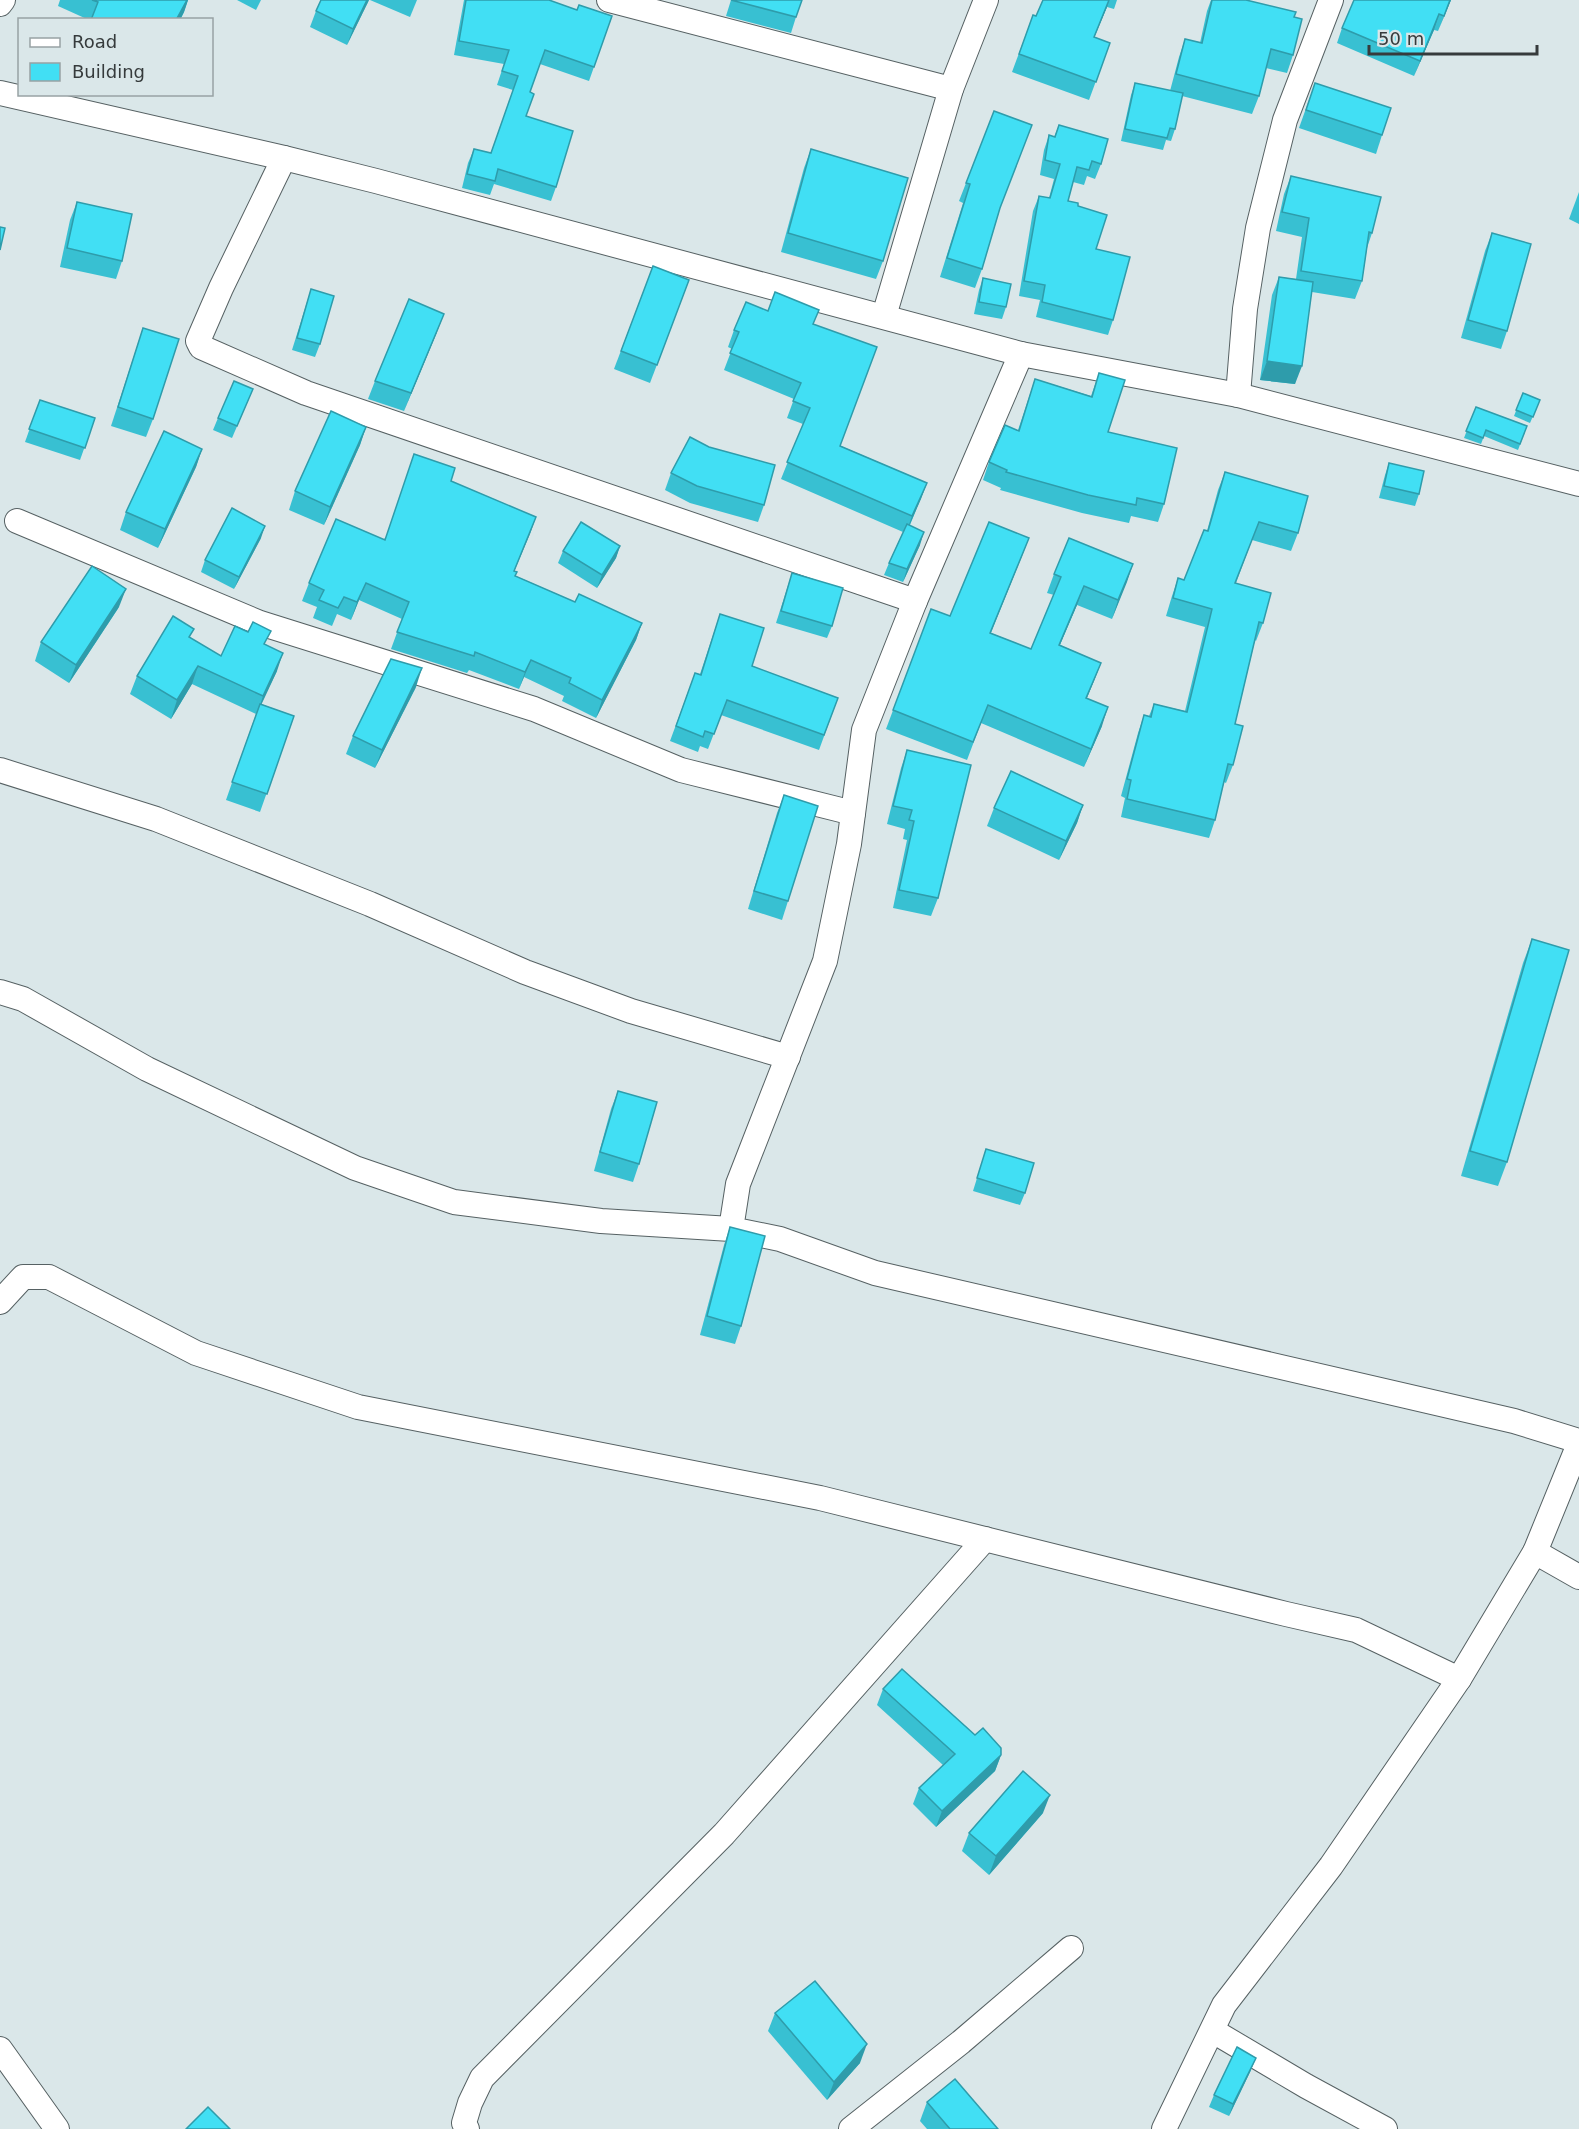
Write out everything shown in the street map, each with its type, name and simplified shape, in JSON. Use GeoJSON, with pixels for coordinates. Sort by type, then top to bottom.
{"type":"FeatureCollection","features":[{"type":"Feature","properties":{"kind":"street"},"geometry":{"type":"LineString","coordinates":[[0,4],[3,0]]}},
{"type":"Feature","properties":{"kind":"street"},"geometry":{"type":"LineString","coordinates":[[609,0],[951,89]]}},
{"type":"Feature","properties":{"kind":"street"},"geometry":{"type":"LineString","coordinates":[[884,316],[951,89],[986,0]]}},
{"type":"Feature","properties":{"kind":"street"},"geometry":{"type":"LineString","coordinates":[[1238,396],[1245,309],[1258,228],[1285,120],[1331,0]]}},
{"type":"Feature","properties":{"kind":"street"},"geometry":{"type":"LineString","coordinates":[[0,93],[284,158],[1021,354],[1238,396],[1579,484]]}},
{"type":"Feature","properties":{"kind":"street"},"geometry":{"type":"LineString","coordinates":[[284,158],[221,288],[198,341],[201,347],[306,393],[915,602]]}},
{"type":"Feature","properties":{"kind":"street"},"geometry":{"type":"LineString","coordinates":[[731,1229],[738,1184],[825,962],[849,844],[864,730],[915,602],[1021,354]]}},
{"type":"Feature","properties":{"kind":"street"},"geometry":{"type":"LineString","coordinates":[[17,522],[260,623],[534,709],[681,770],[853,813]]}},
{"type":"Feature","properties":{"kind":"street"},"geometry":{"type":"LineString","coordinates":[[0,770],[156,819],[370,904],[536,976],[632,1011],[788,1057]]}},
{"type":"Feature","properties":{"kind":"street"},"geometry":{"type":"LineString","coordinates":[[0,992],[23,999],[147,1069],[355,1168],[454,1202],[601,1221],[731,1229],[780,1239],[875,1272],[1514,1421],[1579,1442],[1535,1552],[1459,1679],[1331,1866],[1224,2005],[1164,2129]]}},
{"type":"Feature","properties":{"kind":"street"},"geometry":{"type":"LineString","coordinates":[[0,1302],[23,1277],[49,1277],[196,1353],[358,1407],[820,1498],[1356,1630],[1459,1679]]}},
{"type":"Feature","properties":{"kind":"street"},"geometry":{"type":"LineString","coordinates":[[467,2129],[464,2122],[470,2103],[482,2079],[724,1834],[985,1539]]}},
{"type":"Feature","properties":{"kind":"street"},"geometry":{"type":"LineString","coordinates":[[1535,1552],[1579,1577]]}},
{"type":"Feature","properties":{"kind":"street"},"geometry":{"type":"LineString","coordinates":[[850,2129],[961,2042],[1071,1948]]}},
{"type":"Feature","properties":{"kind":"street"},"geometry":{"type":"LineString","coordinates":[[1213,2031],[1385,2129]]}},
{"type":"Feature","properties":{"kind":"street"},"geometry":{"type":"LineString","coordinates":[[0,2049],[57,2129]]}},
{"type":"Feature","properties":{"kind":"building"},"geometry":{"type":"Polygon","coordinates":[[[92,0],[187,0],[177,18],[92,18],[98,2],[92,0]]]}},
{"type":"Feature","properties":{"kind":"building"},"geometry":{"type":"Polygon","coordinates":[[[321,0],[367,0],[353,29],[316,11],[321,0]]]}},
{"type":"Feature","properties":{"kind":"building"},"geometry":{"type":"Polygon","coordinates":[[[466,0],[549,0],[577,10],[579,5],[612,16],[594,67],[545,50],[530,92],[534,94],[526,116],[573,131],[556,187],[498,169],[495,181],[467,174],[474,149],[491,153],[518,76],[502,71],[509,50],[459,41],[466,0]]]}},
{"type":"Feature","properties":{"kind":"building"},"geometry":{"type":"Polygon","coordinates":[[[731,0],[802,0],[796,17],[731,0]]]}},
{"type":"Feature","properties":{"kind":"building"},"geometry":{"type":"Polygon","coordinates":[[[1043,0],[1109,0],[1094,37],[1110,43],[1096,82],[1019,54],[1033,15],[1036,16],[1043,0]]]}},
{"type":"Feature","properties":{"kind":"building"},"geometry":{"type":"Polygon","coordinates":[[[1212,0],[1246,0],[1296,12],[1294,17],[1302,19],[1293,55],[1271,49],[1259,96],[1176,74],[1185,39],[1202,43],[1212,0]]]}},
{"type":"Feature","properties":{"kind":"building"},"geometry":{"type":"Polygon","coordinates":[[[1354,0],[1450,0],[1444,16],[1439,14],[1420,61],[1342,28],[1354,0]]]}},
{"type":"Feature","properties":{"kind":"building"},"geometry":{"type":"Polygon","coordinates":[[[1135,83],[1183,93],[1175,129],[1170,128],[1167,138],[1125,129],[1135,83]]]}},
{"type":"Feature","properties":{"kind":"building"},"geometry":{"type":"Polygon","coordinates":[[[1315,83],[1391,108],[1382,135],[1306,110],[1315,83]]]}},
{"type":"Feature","properties":{"kind":"building"},"geometry":{"type":"Polygon","coordinates":[[[994,111],[1032,125],[1000,208],[982,269],[947,258],[970,184],[966,183],[994,111]]]}},
{"type":"Feature","properties":{"kind":"building"},"geometry":{"type":"Polygon","coordinates":[[[1059,125],[1108,139],[1101,164],[1092,161],[1089,170],[1077,167],[1068,201],[1107,215],[1096,249],[1130,257],[1113,320],[1042,302],[1045,285],[1024,281],[1039,196],[1050,198],[1060,164],[1045,160],[1049,135],[1055,137],[1059,125]]]}},
{"type":"Feature","properties":{"kind":"building"},"geometry":{"type":"Polygon","coordinates":[[[811,149],[908,178],[883,261],[788,233],[811,149]]]}},
{"type":"Feature","properties":{"kind":"building"},"geometry":{"type":"Polygon","coordinates":[[[1291,176],[1381,197],[1372,233],[1369,232],[1362,281],[1301,271],[1309,218],[1282,212],[1291,176]]]}},
{"type":"Feature","properties":{"kind":"building"},"geometry":{"type":"Polygon","coordinates":[[[77,202],[132,214],[122,261],[67,248],[77,202]]]}},
{"type":"Feature","properties":{"kind":"building"},"geometry":{"type":"Polygon","coordinates":[[[0,227],[5,228],[0,250],[0,227]]]}},
{"type":"Feature","properties":{"kind":"building"},"geometry":{"type":"Polygon","coordinates":[[[1492,233],[1531,244],[1507,331],[1468,320],[1492,233]]]}},
{"type":"Feature","properties":{"kind":"building"},"geometry":{"type":"Polygon","coordinates":[[[653,266],[689,280],[657,365],[621,351],[653,266]]]}},
{"type":"Feature","properties":{"kind":"building"},"geometry":{"type":"Polygon","coordinates":[[[1279,277],[1313,282],[1302,366],[1267,361],[1279,277]]]}},
{"type":"Feature","properties":{"kind":"building"},"geometry":{"type":"Polygon","coordinates":[[[983,278],[1011,284],[1006,307],[979,302],[983,278]]]}},
{"type":"Feature","properties":{"kind":"building"},"geometry":{"type":"Polygon","coordinates":[[[311,289],[334,296],[320,344],[297,338],[311,289]]]}},
{"type":"Feature","properties":{"kind":"building"},"geometry":{"type":"Polygon","coordinates":[[[775,292],[819,310],[813,324],[877,347],[840,446],[927,483],[912,516],[787,462],[810,408],[793,401],[801,383],[730,353],[739,332],[734,330],[746,302],[768,311],[775,292]]]}},
{"type":"Feature","properties":{"kind":"building"},"geometry":{"type":"Polygon","coordinates":[[[409,299],[444,314],[411,393],[375,381],[409,299]]]}},
{"type":"Feature","properties":{"kind":"building"},"geometry":{"type":"Polygon","coordinates":[[[143,328],[179,339],[153,419],[118,407],[143,328]]]}},
{"type":"Feature","properties":{"kind":"building"},"geometry":{"type":"Polygon","coordinates":[[[1099,373],[1125,380],[1108,432],[1177,448],[1164,504],[1137,498],[1136,505],[1088,495],[1006,472],[1007,470],[989,462],[1005,425],[1019,431],[1035,379],[1092,397],[1099,373]]]}},
{"type":"Feature","properties":{"kind":"building"},"geometry":{"type":"Polygon","coordinates":[[[234,381],[253,389],[237,426],[218,418],[234,381]]]}},
{"type":"Feature","properties":{"kind":"building"},"geometry":{"type":"Polygon","coordinates":[[[1523,393],[1540,400],[1533,417],[1516,410],[1523,393]]]}},
{"type":"Feature","properties":{"kind":"building"},"geometry":{"type":"Polygon","coordinates":[[[40,400],[95,418],[85,448],[29,429],[40,400]]]}},
{"type":"Feature","properties":{"kind":"building"},"geometry":{"type":"Polygon","coordinates":[[[1476,407],[1527,426],[1520,444],[1486,430],[1483,438],[1466,431],[1476,407]]]}},
{"type":"Feature","properties":{"kind":"building"},"geometry":{"type":"Polygon","coordinates":[[[331,411],[366,427],[330,507],[295,491],[331,411]]]}},
{"type":"Feature","properties":{"kind":"building"},"geometry":{"type":"Polygon","coordinates":[[[164,431],[202,449],[165,529],[126,512],[164,431]]]}},
{"type":"Feature","properties":{"kind":"building"},"geometry":{"type":"Polygon","coordinates":[[[690,437],[709,447],[775,465],[764,505],[697,486],[671,473],[690,437]]]}},
{"type":"Feature","properties":{"kind":"building"},"geometry":{"type":"Polygon","coordinates":[[[414,454],[455,468],[451,481],[536,517],[514,571],[517,572],[515,576],[575,602],[579,594],[642,623],[602,700],[569,683],[571,678],[531,660],[525,672],[475,652],[474,656],[397,632],[409,602],[366,583],[357,602],[344,597],[338,608],[319,600],[324,590],[309,583],[336,519],[385,540],[414,454]]]}},
{"type":"Feature","properties":{"kind":"building"},"geometry":{"type":"Polygon","coordinates":[[[1389,463],[1424,471],[1419,494],[1384,486],[1389,463]]]}},
{"type":"Feature","properties":{"kind":"building"},"geometry":{"type":"Polygon","coordinates":[[[1225,472],[1308,496],[1298,533],[1259,522],[1235,583],[1271,593],[1263,623],[1259,622],[1235,724],[1243,726],[1233,765],[1228,764],[1215,820],[1127,799],[1131,780],[1127,779],[1144,715],[1151,717],[1154,704],[1187,712],[1212,609],[1173,598],[1178,578],[1184,580],[1204,530],[1208,531],[1225,472]]]}},
{"type":"Feature","properties":{"kind":"building"},"geometry":{"type":"Polygon","coordinates":[[[232,508],[265,526],[239,577],[205,560],[232,508]]]}},
{"type":"Feature","properties":{"kind":"building"},"geometry":{"type":"Polygon","coordinates":[[[581,522],[620,546],[602,575],[563,551],[581,522]]]}},
{"type":"Feature","properties":{"kind":"building"},"geometry":{"type":"Polygon","coordinates":[[[989,522],[1029,538],[990,633],[1031,649],[1061,577],[1054,574],[1069,538],[1133,564],[1118,600],[1084,586],[1059,645],[1101,663],[1086,698],[1108,707],[1091,749],[988,705],[973,742],[893,710],[931,609],[950,616],[989,522]]]}},
{"type":"Feature","properties":{"kind":"building"},"geometry":{"type":"Polygon","coordinates":[[[907,524],[924,532],[907,569],[889,563],[907,524]]]}},
{"type":"Feature","properties":{"kind":"building"},"geometry":{"type":"Polygon","coordinates":[[[92,566],[126,589],[76,665],[41,642],[92,566]]]}},
{"type":"Feature","properties":{"kind":"building"},"geometry":{"type":"Polygon","coordinates":[[[792,573],[843,588],[832,626],[781,611],[792,573]]]}},
{"type":"Feature","properties":{"kind":"building"},"geometry":{"type":"Polygon","coordinates":[[[720,614],[764,628],[752,666],[838,698],[824,735],[727,700],[714,734],[705,731],[703,737],[676,726],[695,673],[701,675],[720,614]]]}},
{"type":"Feature","properties":{"kind":"building"},"geometry":{"type":"Polygon","coordinates":[[[173,616],[194,629],[189,637],[221,656],[235,626],[248,632],[253,622],[271,631],[264,644],[283,653],[263,696],[198,666],[177,700],[137,676],[173,616]]]}},
{"type":"Feature","properties":{"kind":"building"},"geometry":{"type":"Polygon","coordinates":[[[391,659],[422,668],[382,750],[353,736],[391,659]]]}},
{"type":"Feature","properties":{"kind":"building"},"geometry":{"type":"Polygon","coordinates":[[[260,704],[294,716],[267,794],[232,782],[260,704]]]}},
{"type":"Feature","properties":{"kind":"building"},"geometry":{"type":"Polygon","coordinates":[[[907,750],[971,765],[938,898],[899,890],[914,821],[909,820],[912,810],[893,806],[907,750]]]}},
{"type":"Feature","properties":{"kind":"building"},"geometry":{"type":"Polygon","coordinates":[[[1011,771],[1083,805],[1066,841],[994,808],[1011,771]]]}},
{"type":"Feature","properties":{"kind":"building"},"geometry":{"type":"Polygon","coordinates":[[[784,795],[818,806],[788,901],[754,891],[784,795]]]}},
{"type":"Feature","properties":{"kind":"building"},"geometry":{"type":"Polygon","coordinates":[[[1532,939],[1569,950],[1507,1162],[1470,1151],[1532,939]]]}},
{"type":"Feature","properties":{"kind":"building"},"geometry":{"type":"Polygon","coordinates":[[[618,1091],[657,1102],[639,1164],[600,1152],[618,1091]]]}},
{"type":"Feature","properties":{"kind":"building"},"geometry":{"type":"Polygon","coordinates":[[[986,1149],[1034,1163],[1025,1193],[977,1178],[986,1149]]]}},
{"type":"Feature","properties":{"kind":"building"},"geometry":{"type":"Polygon","coordinates":[[[730,1227],[765,1236],[741,1326],[707,1316],[730,1227]]]}},
{"type":"Feature","properties":{"kind":"building"},"geometry":{"type":"Polygon","coordinates":[[[902,1669],[975,1735],[983,1728],[1001,1748],[1001,1755],[942,1811],[919,1788],[955,1754],[883,1689],[902,1669]]]}},
{"type":"Feature","properties":{"kind":"building"},"geometry":{"type":"Polygon","coordinates":[[[1023,1771],[1050,1795],[996,1856],[969,1833],[1023,1771]]]}},
{"type":"Feature","properties":{"kind":"building"},"geometry":{"type":"Polygon","coordinates":[[[815,1981],[867,2044],[834,2082],[775,2013],[815,1981]]]}},
{"type":"Feature","properties":{"kind":"building"},"geometry":{"type":"Polygon","coordinates":[[[1237,2047],[1256,2058],[1233,2104],[1214,2095],[1237,2047]]]}},
{"type":"Feature","properties":{"kind":"building"},"geometry":{"type":"Polygon","coordinates":[[[955,2079],[998,2129],[950,2129],[927,2102],[955,2079]]]}},
{"type":"Feature","properties":{"kind":"building"},"geometry":{"type":"Polygon","coordinates":[[[208,2107],[230,2129],[186,2129],[208,2107]]]}}]}
